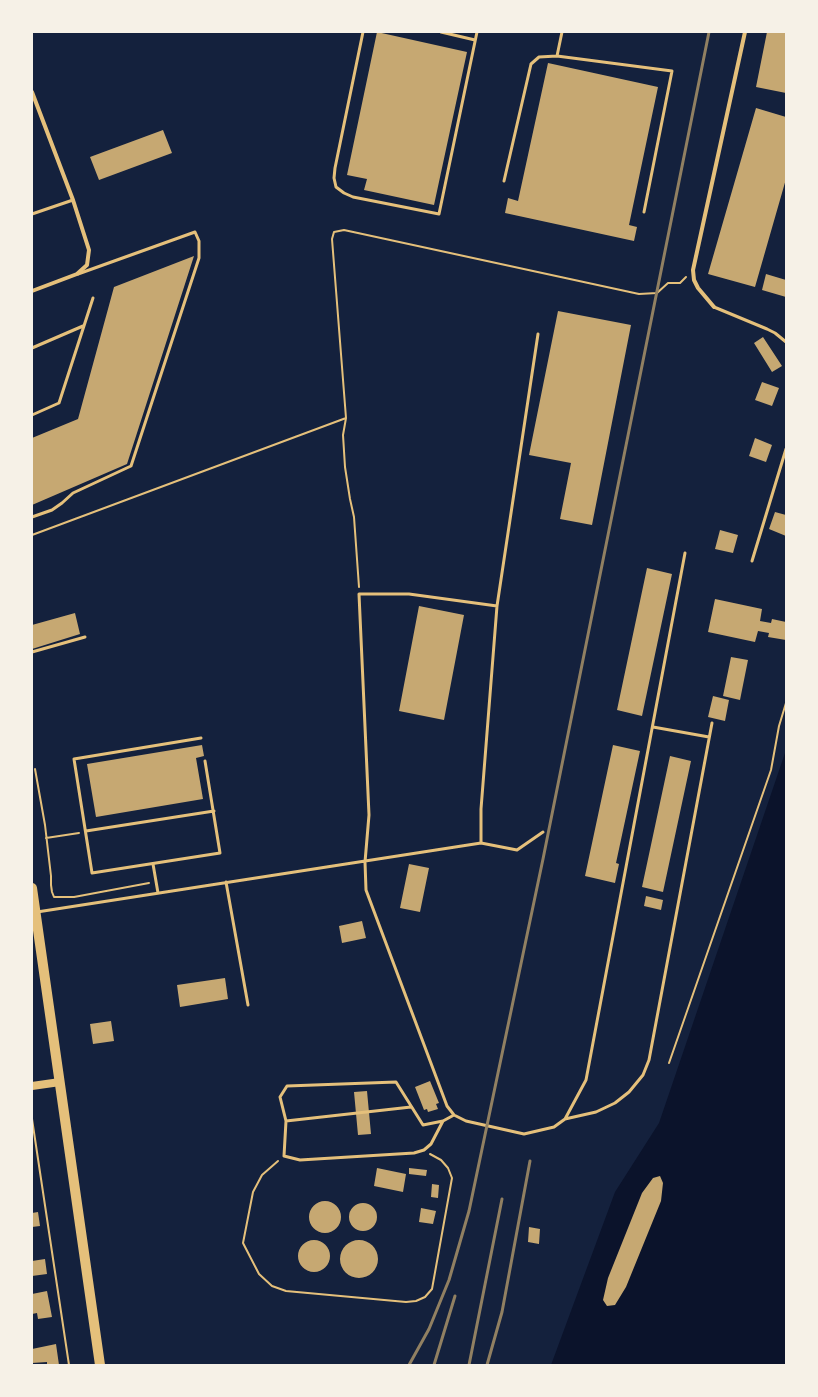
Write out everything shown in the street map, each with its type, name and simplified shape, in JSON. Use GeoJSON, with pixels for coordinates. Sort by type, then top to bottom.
{"type":"FeatureCollection","features":[{"type":"Feature","properties":{"kind":"main road"},"geometry":{"type":"LineString","coordinates":[[32,888],[100,1365]]}},
{"type":"Feature","properties":{"kind":"main road"},"geometry":{"type":"LineString","coordinates":[[32,1086],[60,1082]]}},
{"type":"Feature","properties":{"kind":"street"},"geometry":{"type":"LineString","coordinates":[[714,307],[698,288],[694,280],[693,270],[745,32]]}},
{"type":"Feature","properties":{"kind":"street"},"geometry":{"type":"LineString","coordinates":[[32,92],[73,200],[89,250],[87,265],[77,274],[32,291]]}},
{"type":"Feature","properties":{"kind":"lane"},"geometry":{"type":"LineString","coordinates":[[363,32],[335,168],[334,178],[336,187],[353,197],[440,214],[477,32]]}},
{"type":"Feature","properties":{"kind":"lane"},"geometry":{"type":"LineString","coordinates":[[441,32],[475,40]]}},
{"type":"Feature","properties":{"kind":"lane"},"geometry":{"type":"LineString","coordinates":[[557,56],[562,32]]}},
{"type":"Feature","properties":{"kind":"lane"},"geometry":{"type":"LineString","coordinates":[[504,181],[531,64],[539,57],[557,56],[672,72],[644,212]]}},
{"type":"Feature","properties":{"kind":"lane"},"geometry":{"type":"LineString","coordinates":[[32,214],[73,200]]}},
{"type":"Feature","properties":{"kind":"lane"},"geometry":{"type":"LineString","coordinates":[[32,517],[52,510],[73,492],[131,466],[199,258],[199,241],[195,232],[77,274]]}},
{"type":"Feature","properties":{"kind":"lane"},"geometry":{"type":"LineString","coordinates":[[32,415],[59,403],[93,298]]}},
{"type":"Feature","properties":{"kind":"lane"},"geometry":{"type":"LineString","coordinates":[[714,307],[767,329],[775,333],[786,342]]}},
{"type":"Feature","properties":{"kind":"lane"},"geometry":{"type":"LineString","coordinates":[[32,348],[83,326]]}},
{"type":"Feature","properties":{"kind":"lane"},"geometry":{"type":"LineString","coordinates":[[481,843],[481,809],[497,606],[538,334]]}},
{"type":"Feature","properties":{"kind":"lane"},"geometry":{"type":"LineString","coordinates":[[752,561],[786,449]]}},
{"type":"Feature","properties":{"kind":"lane"},"geometry":{"type":"LineString","coordinates":[[565,1119],[586,1080],[685,553]]}},
{"type":"Feature","properties":{"kind":"lane"},"geometry":{"type":"LineString","coordinates":[[497,606],[409,594],[359,594],[369,815],[365,862],[366,890],[447,1106],[454,1115],[466,1121],[524,1134],[554,1127],[565,1119],[596,1112],[615,1103],[629,1092],[643,1075],[649,1060],[712,723]]}},
{"type":"Feature","properties":{"kind":"lane"},"geometry":{"type":"LineString","coordinates":[[32,652],[85,637]]}},
{"type":"Feature","properties":{"kind":"lane"},"geometry":{"type":"LineString","coordinates":[[653,727],[709,737]]}},
{"type":"Feature","properties":{"kind":"lane"},"geometry":{"type":"LineString","coordinates":[[201,738],[74,759],[92,873],[220,853],[206,761]]}},
{"type":"Feature","properties":{"kind":"lane"},"geometry":{"type":"LineString","coordinates":[[86,831],[214,811]]}},
{"type":"Feature","properties":{"kind":"lane"},"geometry":{"type":"LineString","coordinates":[[36,912],[481,843],[517,850],[543,832]]}},
{"type":"Feature","properties":{"kind":"lane"},"geometry":{"type":"LineString","coordinates":[[153,864],[158,893]]}},
{"type":"Feature","properties":{"kind":"lane"},"geometry":{"type":"LineString","coordinates":[[226,882],[248,1005]]}},
{"type":"Feature","properties":{"kind":"lane"},"geometry":{"type":"LineString","coordinates":[[443,1121],[431,1144],[424,1150],[414,1153],[300,1160],[284,1156],[286,1121],[280,1097],[287,1086],[396,1082],[423,1125],[443,1121],[454,1115]]}},
{"type":"Feature","properties":{"kind":"lane"},"geometry":{"type":"LineString","coordinates":[[286,1121],[412,1107]]}},
{"type":"Feature","properties":{"kind":"path"},"geometry":{"type":"LineString","coordinates":[[359,594],[354,517],[345,467],[343,441],[346,418],[332,239],[334,232],[344,230],[639,294],[657,293],[668,283],[680,283],[693,270]]}},
{"type":"Feature","properties":{"kind":"path"},"geometry":{"type":"LineString","coordinates":[[32,534],[346,418]]}},
{"type":"Feature","properties":{"kind":"path"},"geometry":{"type":"LineString","coordinates":[[669,1063],[771,770],[779,726],[786,703]]}},
{"type":"Feature","properties":{"kind":"path"},"geometry":{"type":"LineString","coordinates":[[36,769],[51,885],[54,897],[74,897],[156,882]]}},
{"type":"Feature","properties":{"kind":"path"},"geometry":{"type":"LineString","coordinates":[[46,838],[86,831]]}},
{"type":"Feature","properties":{"kind":"path"},"geometry":{"type":"LineString","coordinates":[[32,1119],[70,1365]]}},
{"type":"Feature","properties":{"kind":"path"},"geometry":{"type":"LineString","coordinates":[[284,1156],[262,1175],[253,1192],[243,1243],[259,1274],[272,1286],[286,1291],[406,1302],[416,1301],[425,1297],[432,1289],[452,1178],[448,1168],[441,1160],[424,1150]]}},
{"type":"Feature","properties":{"kind":"water"},"geometry":{"type":"Polygon","coordinates":[[[786,750],[786,1365],[551,1365],[615,1192],[659,1123],[786,750]]]}},
{"type":"Feature","properties":{"kind":"building"},"geometry":{"type":"Polygon","coordinates":[[[377,32],[467,52],[434,205],[364,190],[367,179],[347,175],[377,32]]]}},
{"type":"Feature","properties":{"kind":"building"},"geometry":{"type":"Polygon","coordinates":[[[767,32],[786,32],[786,93],[756,87],[767,32]]]}},
{"type":"Feature","properties":{"kind":"building"},"geometry":{"type":"Polygon","coordinates":[[[548,63],[658,87],[629,225],[637,227],[634,241],[505,213],[508,198],[518,201],[548,63]]]}},
{"type":"Feature","properties":{"kind":"building"},"geometry":{"type":"Polygon","coordinates":[[[756,108],[786,117],[786,179],[755,287],[708,274],[756,108]]]}},
{"type":"Feature","properties":{"kind":"building"},"geometry":{"type":"Polygon","coordinates":[[[163,130],[172,153],[99,180],[90,157],[163,130]]]}},
{"type":"Feature","properties":{"kind":"building"},"geometry":{"type":"Polygon","coordinates":[[[194,256],[127,464],[32,505],[32,438],[78,419],[114,287],[194,256]]]}},
{"type":"Feature","properties":{"kind":"building"},"geometry":{"type":"Polygon","coordinates":[[[766,274],[786,280],[786,297],[762,290],[766,274]]]}},
{"type":"Feature","properties":{"kind":"building"},"geometry":{"type":"Polygon","coordinates":[[[558,311],[631,325],[592,525],[560,519],[571,463],[529,455],[558,311]]]}},
{"type":"Feature","properties":{"kind":"building"},"geometry":{"type":"Polygon","coordinates":[[[763,337],[782,366],[772,372],[754,343],[763,337]]]}},
{"type":"Feature","properties":{"kind":"building"},"geometry":{"type":"Polygon","coordinates":[[[762,382],[779,388],[772,406],[755,400],[762,382]]]}},
{"type":"Feature","properties":{"kind":"building"},"geometry":{"type":"Polygon","coordinates":[[[755,438],[772,445],[766,462],[749,456],[755,438]]]}},
{"type":"Feature","properties":{"kind":"building"},"geometry":{"type":"Polygon","coordinates":[[[775,512],[786,515],[786,536],[769,529],[775,512]]]}},
{"type":"Feature","properties":{"kind":"building"},"geometry":{"type":"Polygon","coordinates":[[[720,530],[738,535],[733,553],[715,549],[720,530]]]}},
{"type":"Feature","properties":{"kind":"building"},"geometry":{"type":"Polygon","coordinates":[[[647,568],[672,574],[642,716],[617,710],[647,568]]]}},
{"type":"Feature","properties":{"kind":"building"},"geometry":{"type":"Polygon","coordinates":[[[715,599],[762,609],[760,621],[771,623],[772,619],[786,622],[786,640],[768,637],[769,633],[758,631],[755,642],[708,632],[715,599]]]}},
{"type":"Feature","properties":{"kind":"building"},"geometry":{"type":"Polygon","coordinates":[[[419,606],[464,615],[444,720],[399,711],[419,606]]]}},
{"type":"Feature","properties":{"kind":"building"},"geometry":{"type":"Polygon","coordinates":[[[75,613],[80,634],[32,649],[32,625],[75,613]]]}},
{"type":"Feature","properties":{"kind":"building"},"geometry":{"type":"Polygon","coordinates":[[[731,657],[748,660],[740,700],[723,696],[731,657]]]}},
{"type":"Feature","properties":{"kind":"building"},"geometry":{"type":"Polygon","coordinates":[[[713,696],[729,700],[725,721],[708,717],[713,696]]]}},
{"type":"Feature","properties":{"kind":"building"},"geometry":{"type":"Polygon","coordinates":[[[202,745],[204,756],[196,758],[203,799],[96,817],[87,764],[202,745]]]}},
{"type":"Feature","properties":{"kind":"building"},"geometry":{"type":"Polygon","coordinates":[[[613,745],[640,751],[616,863],[619,864],[615,883],[585,876],[613,745]]]}},
{"type":"Feature","properties":{"kind":"building"},"geometry":{"type":"Polygon","coordinates":[[[670,756],[691,761],[663,892],[642,887],[670,756]]]}},
{"type":"Feature","properties":{"kind":"building"},"geometry":{"type":"Polygon","coordinates":[[[409,864],[429,868],[420,912],[400,908],[409,864]]]}},
{"type":"Feature","properties":{"kind":"building"},"geometry":{"type":"Polygon","coordinates":[[[646,896],[663,900],[661,910],[644,906],[646,896]]]}},
{"type":"Feature","properties":{"kind":"building"},"geometry":{"type":"Polygon","coordinates":[[[362,921],[366,938],[342,943],[339,926],[362,921]]]}},
{"type":"Feature","properties":{"kind":"building"},"geometry":{"type":"Polygon","coordinates":[[[225,978],[228,999],[180,1007],[177,985],[225,978]]]}},
{"type":"Feature","properties":{"kind":"building"},"geometry":{"type":"Polygon","coordinates":[[[111,1021],[114,1041],[93,1044],[90,1024],[111,1021]]]}},
{"type":"Feature","properties":{"kind":"building"},"geometry":{"type":"Polygon","coordinates":[[[430,1081],[439,1103],[436,1104],[438,1109],[428,1112],[427,1109],[424,1110],[415,1087],[430,1081]]]}},
{"type":"Feature","properties":{"kind":"building"},"geometry":{"type":"Polygon","coordinates":[[[367,1091],[371,1134],[358,1135],[354,1092],[367,1091]]]}},
{"type":"Feature","properties":{"kind":"building"},"geometry":{"type":"Polygon","coordinates":[[[377,1168],[406,1174],[403,1192],[374,1186],[377,1168]]]}},
{"type":"Feature","properties":{"kind":"building"},"geometry":{"type":"Polygon","coordinates":[[[409,1168],[427,1170],[426,1176],[409,1174],[409,1168]]]}},
{"type":"Feature","properties":{"kind":"building"},"geometry":{"type":"Polygon","coordinates":[[[660,1176],[663,1183],[661,1201],[626,1287],[615,1305],[607,1306],[603,1300],[608,1278],[642,1193],[653,1178],[660,1176]]]}},
{"type":"Feature","properties":{"kind":"building"},"geometry":{"type":"Polygon","coordinates":[[[432,1184],[439,1185],[438,1198],[431,1197],[432,1184]]]}},
{"type":"Feature","properties":{"kind":"building"},"geometry":{"type":"Polygon","coordinates":[[[322,1201],[328,1201],[338,1208],[341,1217],[340,1223],[334,1230],[328,1233],[322,1233],[312,1226],[309,1220],[309,1214],[316,1204],[322,1201]]]}},
{"type":"Feature","properties":{"kind":"building"},"geometry":{"type":"Polygon","coordinates":[[[363,1203],[373,1207],[377,1217],[373,1227],[363,1231],[353,1227],[349,1217],[353,1207],[363,1203]]]}},
{"type":"Feature","properties":{"kind":"building"},"geometry":{"type":"Polygon","coordinates":[[[421,1208],[436,1211],[433,1224],[419,1222],[421,1208]]]}},
{"type":"Feature","properties":{"kind":"building"},"geometry":{"type":"Polygon","coordinates":[[[38,1212],[40,1226],[32,1227],[32,1213],[38,1212]]]}},
{"type":"Feature","properties":{"kind":"building"},"geometry":{"type":"Polygon","coordinates":[[[529,1227],[540,1229],[539,1244],[528,1242],[529,1227]]]}},
{"type":"Feature","properties":{"kind":"building"},"geometry":{"type":"Polygon","coordinates":[[[311,1240],[317,1240],[327,1247],[330,1256],[329,1262],[323,1269],[317,1272],[311,1272],[301,1265],[298,1259],[298,1253],[305,1243],[311,1240]]]}},
{"type":"Feature","properties":{"kind":"building"},"geometry":{"type":"Polygon","coordinates":[[[355,1240],[363,1240],[373,1245],[377,1252],[377,1266],[373,1273],[363,1278],[355,1278],[345,1273],[343,1270],[340,1263],[340,1255],[345,1245],[348,1243],[355,1240]]]}},
{"type":"Feature","properties":{"kind":"building"},"geometry":{"type":"Polygon","coordinates":[[[45,1259],[47,1274],[32,1276],[32,1261],[45,1259]]]}},
{"type":"Feature","properties":{"kind":"building"},"geometry":{"type":"Polygon","coordinates":[[[47,1291],[52,1317],[38,1319],[37,1313],[32,1314],[32,1294],[47,1291]]]}},
{"type":"Feature","properties":{"kind":"building"},"geometry":{"type":"Polygon","coordinates":[[[56,1344],[59,1365],[47,1365],[47,1362],[32,1363],[32,1349],[56,1344]]]}},
{"type":"Feature","properties":{"kind":"railway"},"geometry":{"type":"LineString","coordinates":[[409,1365],[429,1329],[449,1280],[469,1211],[543,859],[709,32]]}},
{"type":"Feature","properties":{"kind":"railway"},"geometry":{"type":"LineString","coordinates":[[487,1365],[502,1312],[530,1161]]}},
{"type":"Feature","properties":{"kind":"railway"},"geometry":{"type":"LineString","coordinates":[[469,1365],[502,1199]]}},
{"type":"Feature","properties":{"kind":"railway"},"geometry":{"type":"LineString","coordinates":[[434,1365],[455,1296]]}}]}
